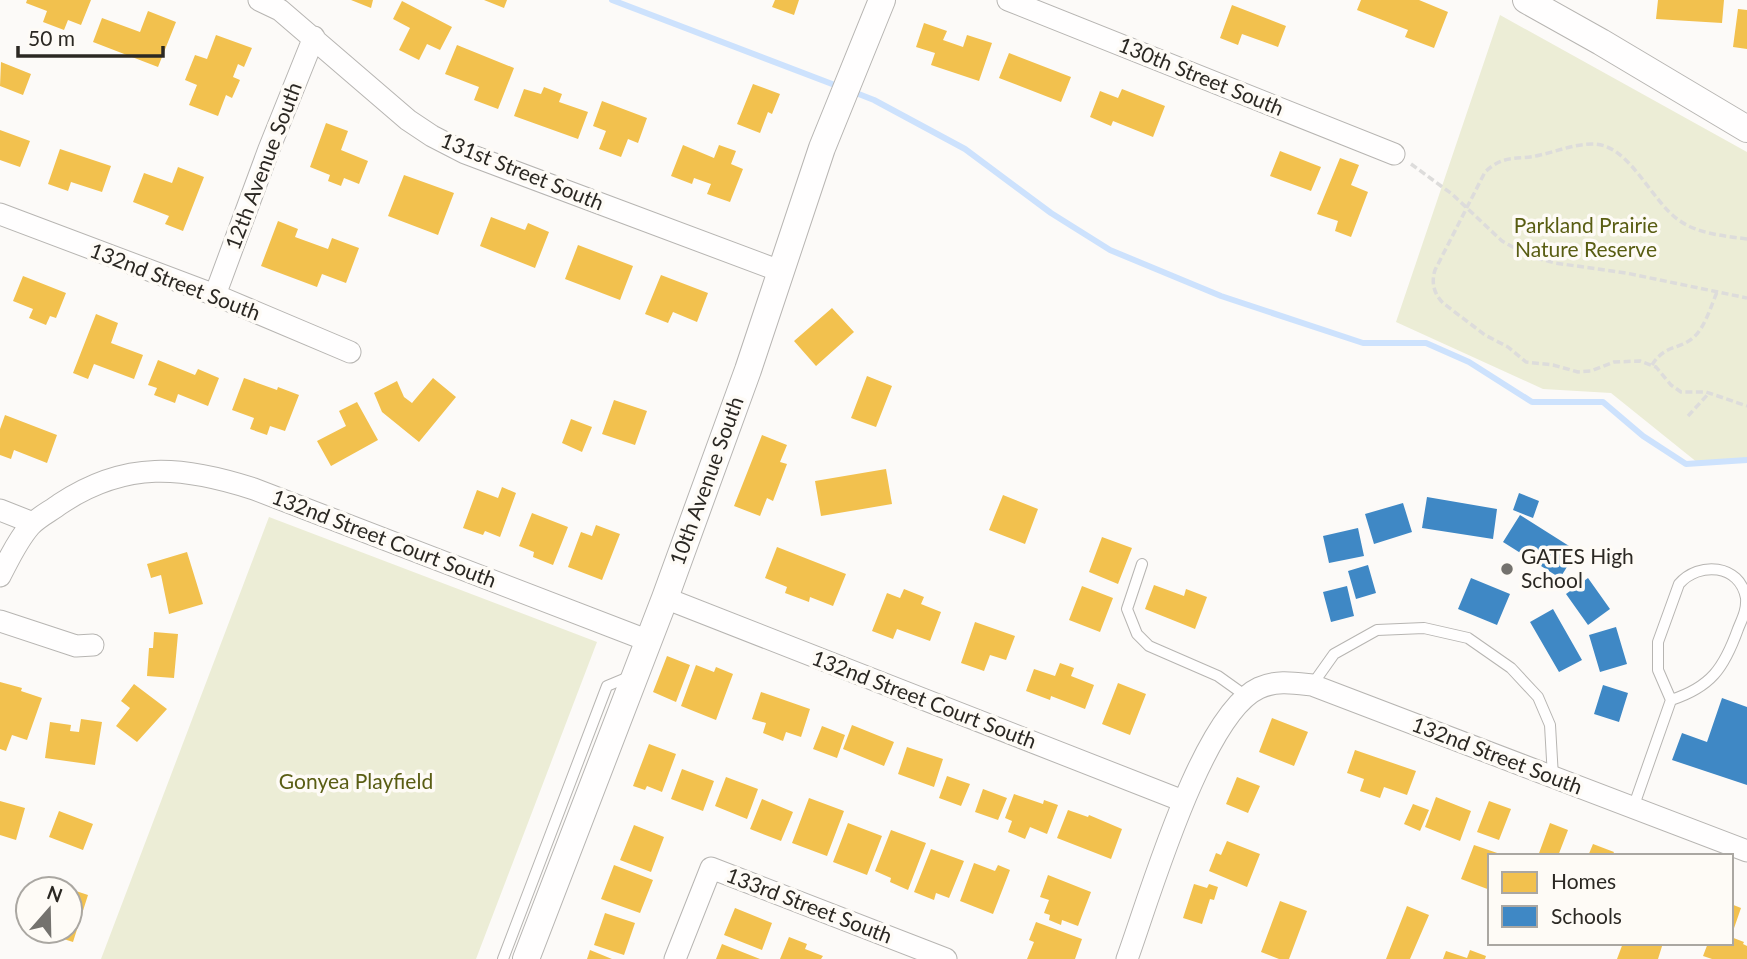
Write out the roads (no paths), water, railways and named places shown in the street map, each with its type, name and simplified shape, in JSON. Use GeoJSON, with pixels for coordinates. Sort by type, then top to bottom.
{"type":"FeatureCollection","features":[{"type":"Feature","properties":{"kind":"street","name":"131st Street South"},"geometry":{"type":"LineString","coordinates":[[259,0],[280,10],[408,120],[432,136],[465,153],[780,271]]}},
{"type":"Feature","properties":{"kind":"street","name":"10th Avenue South"},"geometry":{"type":"LineString","coordinates":[[526,959],[637,674],[748,370],[822,148],[882,0]]}},
{"type":"Feature","properties":{"kind":"street","name":"130th Street South"},"geometry":{"type":"LineString","coordinates":[[1008,0],[1394,154]]}},
{"type":"Feature","properties":{"kind":"street"},"geometry":{"type":"LineString","coordinates":[[1526,0],[1747,129]]}},
{"type":"Feature","properties":{"kind":"street","name":"12th Avenue South"},"geometry":{"type":"LineString","coordinates":[[215,295],[268,149],[314,37]]}},
{"type":"Feature","properties":{"kind":"street","name":"132nd Street South"},"geometry":{"type":"LineString","coordinates":[[0,214],[215,295],[349,352]]}},
{"type":"Feature","properties":{"kind":"street","name":"132nd Street Court South"},"geometry":{"type":"LineString","coordinates":[[33,523],[92,486],[119,477],[153,471],[197,472],[237,483],[649,641]]}},
{"type":"Feature","properties":{"kind":"street"},"geometry":{"type":"LineString","coordinates":[[0,510],[33,523],[19,540],[0,576]]}},
{"type":"Feature","properties":{"kind":"street","name":"132nd Street Court South"},"geometry":{"type":"LineString","coordinates":[[664,598],[1183,801]]}},
{"type":"Feature","properties":{"kind":"street"},"geometry":{"type":"LineString","coordinates":[[0,621],[76,646],[93,645]]}},
{"type":"Feature","properties":{"kind":"street","name":"132nd Street South"},"geometry":{"type":"LineString","coordinates":[[1246,696],[1267,685],[1281,682],[1312,685],[1747,850]]}},
{"type":"Feature","properties":{"kind":"street"},"geometry":{"type":"LineString","coordinates":[[1130,958],[1183,801],[1203,757],[1225,721],[1246,696]]}},
{"type":"Feature","properties":{"kind":"street","name":"133rd Street South"},"geometry":{"type":"LineString","coordinates":[[676,959],[711,868],[946,959]]}},
{"type":"Feature","properties":{"kind":"lane"},"geometry":{"type":"LineString","coordinates":[[1142,564],[1126,609],[1137,634],[1149,646],[1218,676],[1246,696]]}},
{"type":"Feature","properties":{"kind":"lane"},"geometry":{"type":"LineString","coordinates":[[1633,807],[1671,700],[1658,670],[1658,642],[1679,584],[1686,576],[1704,568],[1723,571],[1738,582],[1746,600],[1746,609],[1727,658],[1710,680],[1671,700]]}},
{"type":"Feature","properties":{"kind":"lane"},"geometry":{"type":"LineString","coordinates":[[1312,685],[1334,654],[1377,630],[1424,628],[1468,638],[1511,668],[1538,697],[1550,725],[1553,777]]}},
{"type":"Feature","properties":{"kind":"lane"},"geometry":{"type":"LineString","coordinates":[[503,959],[607,686],[637,674]]}},
{"type":"Feature","properties":{"kind":"waterway"},"geometry":{"type":"LineString","coordinates":[[612,0],[840,87]]}},
{"type":"Feature","properties":{"kind":"waterway"},"geometry":{"type":"LineString","coordinates":[[851,91],[874,100],[965,149],[1051,213],[1110,250],[1221,296],[1363,343],[1426,343],[1469,362],[1532,402],[1603,402],[1643,436],[1686,464],[1747,460]]}},
{"type":"Feature","properties":{"kind":"place","name":"GATES High School"},"geometry":{"type":"Point","coordinates":[1507,569]}},
{"type":"Feature","properties":{"kind":"park label","name":"Parkland Prairie Nature Reserve"},"geometry":{"type":"Point","coordinates":[1586,238]}},
{"type":"Feature","properties":{"kind":"park label","name":"Gonyea Playfield"},"geometry":{"type":"Point","coordinates":[356,782]}}]}
